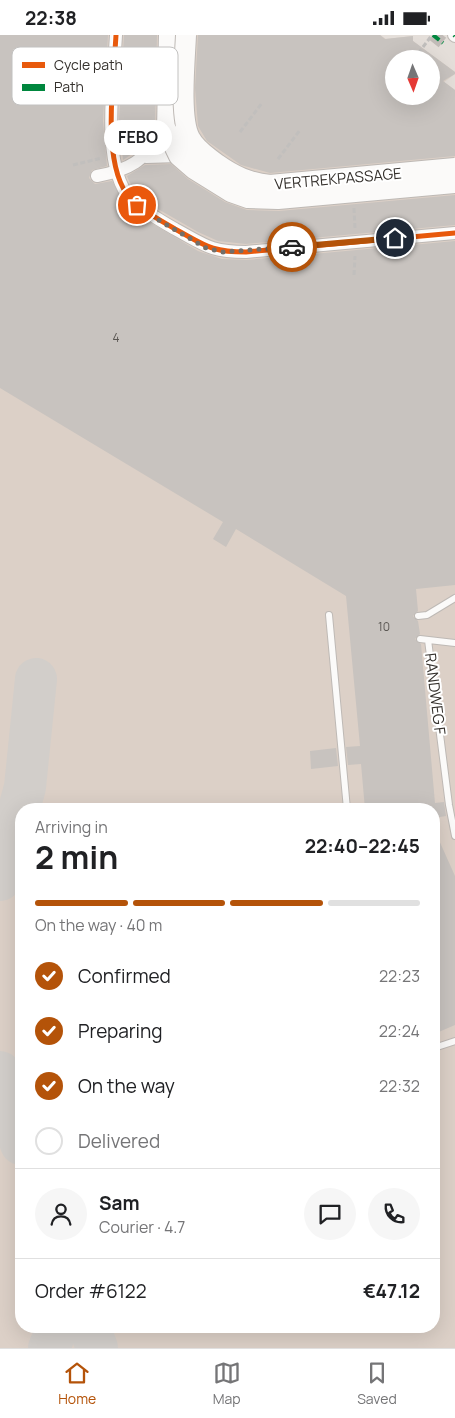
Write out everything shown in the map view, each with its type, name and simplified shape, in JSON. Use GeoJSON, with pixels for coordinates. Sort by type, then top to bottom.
{"type":"FeatureCollection","features":[{"type":"Feature","properties":{"kind":"main road","name":"VERTREKPASSAGE"},"geometry":{"type":"LineString","coordinates":[[186,35],[184,120],[189,137],[200,151],[233,175],[254,184],[270,185],[455,168]]}},
{"type":"Feature","properties":{"kind":"main road","name":"VERTREKPASSAGE"},"geometry":{"type":"LineString","coordinates":[[167,105],[166,131],[179,157],[231,192],[248,198],[278,199],[455,183]]}},
{"type":"Feature","properties":{"kind":"street"},"geometry":{"type":"LineString","coordinates":[[114,105],[113,156],[117,173],[129,198],[145,212],[206,248],[222,252],[246,252],[455,233]]}},
{"type":"Feature","properties":{"kind":"street"},"geometry":{"type":"LineString","coordinates":[[97,176],[117,173],[146,157],[166,131]]}},
{"type":"Feature","properties":{"kind":"street"},"geometry":{"type":"LineString","coordinates":[[146,157],[179,157]]}},
{"type":"Feature","properties":{"kind":"lane"},"geometry":{"type":"LineString","coordinates":[[418,616],[427,615],[455,598]]}},
{"type":"Feature","properties":{"kind":"lane"},"geometry":{"type":"LineString","coordinates":[[329,615],[346,803]]}},
{"type":"Feature","properties":{"kind":"lane"},"geometry":{"type":"LineString","coordinates":[[420,639],[455,643]]}},
{"type":"Feature","properties":{"kind":"lane","name":"RANDWEG F"},"geometry":{"type":"LineString","coordinates":[[428,640],[449,805],[455,836]]}},
{"type":"Feature","properties":{"kind":"lane"},"geometry":{"type":"LineString","coordinates":[[440,1046],[455,1041]]}},
{"type":"Feature","properties":{"kind":"path"},"geometry":{"type":"LineString","coordinates":[[421,50],[432,35]]}},
{"type":"Feature","properties":{"kind":"path"},"geometry":{"type":"LineString","coordinates":[[240,132],[262,103]]}},
{"type":"Feature","properties":{"kind":"path"},"geometry":{"type":"LineString","coordinates":[[278,159],[300,130]]}},
{"type":"Feature","properties":{"kind":"path"},"geometry":{"type":"LineString","coordinates":[[73,165],[113,156]]}},
{"type":"Feature","properties":{"kind":"path"},"geometry":{"type":"LineString","coordinates":[[354,192],[356,241],[354,275]]}},
{"type":"Feature","properties":{"kind":"shaded area"},"geometry":{"type":"Polygon","coordinates":[[[0,35],[380,35],[386,39],[413,36],[413,41],[425,50],[385,50],[385,105],[440,105],[440,61],[455,72],[444,82],[455,90],[455,1348],[0,1348],[0,35]]]}},
{"type":"Feature","properties":{"kind":"building"},"geometry":{"type":"Polygon","coordinates":[[[0,35],[108,35],[107,47],[12,47],[12,105],[104,105],[103,121],[107,166],[92,170],[89,178],[95,184],[112,181],[124,203],[136,214],[198,251],[222,259],[247,260],[455,241],[455,585],[416,589],[418,611],[413,616],[418,621],[420,634],[415,639],[421,644],[435,803],[364,803],[361,764],[348,765],[346,747],[360,746],[346,596],[236,529],[226,547],[213,539],[223,522],[0,388],[0,35]]]}},
{"type":"Feature","properties":{"kind":"building"},"geometry":{"type":"Polygon","coordinates":[[[124,35],[157,35],[157,47],[123,47],[124,35]]]}},
{"type":"Feature","properties":{"kind":"building"},"geometry":{"type":"Polygon","coordinates":[[[198,35],[380,35],[385,39],[413,36],[413,41],[425,50],[385,50],[385,105],[440,105],[440,61],[455,72],[455,74],[443,81],[455,90],[455,156],[270,173],[241,165],[207,141],[198,126],[195,88],[198,35]]]}},
{"type":"Feature","properties":{"kind":"building"},"geometry":{"type":"Polygon","coordinates":[[[120,105],[156,105],[155,132],[138,150],[123,160],[119,121],[120,105]]]}},
{"type":"Feature","properties":{"kind":"building"},"geometry":{"type":"Polygon","coordinates":[[[171,164],[188,179],[225,202],[247,210],[279,211],[455,195],[455,225],[246,244],[218,241],[198,232],[151,205],[137,194],[127,176],[145,165],[171,164]]]}},
{"type":"Feature","properties":{"kind":"building"},"geometry":{"type":"Polygon","coordinates":[[[336,748],[338,766],[311,769],[310,751],[336,748]]]}},
{"type":"Feature","properties":{"kind":"building"},"geometry":{"type":"Polygon","coordinates":[[[444,802],[446,816],[440,817],[440,803],[435,803],[444,802]]]}},
{"type":"Feature","properties":{"kind":"building"},"geometry":{"type":"Polygon","coordinates":[[[440,842],[455,876],[455,1025],[440,1031],[440,842]]]}},
{"type":"Feature","properties":{"kind":"taxiway"},"geometry":{"type":"LineString","coordinates":[[21,803],[25,787],[36,679]]}},
{"type":"Feature","properties":{"kind":"taxiway"},"geometry":{"type":"LineString","coordinates":[[0,880],[15,824]]}},
{"type":"Feature","properties":{"kind":"taxiway"},"geometry":{"type":"LineString","coordinates":[[0,1072],[7,1107],[15,1128]]}},
{"type":"Feature","properties":{"kind":"taxiway"},"geometry":{"type":"LineString","coordinates":[[49,1348],[55,1333]]}},
{"type":"Feature","properties":{"kind":"taxiway"},"geometry":{"type":"LineString","coordinates":[[92,1333],[97,1348]]}},
{"type":"Feature","properties":{"kind":"tunnel"},"geometry":{"type":"LineString","coordinates":[[433,35],[443,43]]}},
{"type":"Feature","properties":{"kind":"marked path"},"geometry":{"type":"LineString","coordinates":[[433,35],[443,43]]}},
{"type":"Feature","properties":{"kind":"cycle path"},"geometry":{"type":"LineString","coordinates":[[115,47],[116,35]]}},
{"type":"Feature","properties":{"kind":"cycle path"},"geometry":{"type":"LineString","coordinates":[[112,105],[112,144],[115,166],[121,184],[131,199],[147,212],[208,247],[224,251],[246,252],[455,233]]}},
{"type":"Feature","properties":{"kind":"way so far"},"geometry":{"type":"LineString","coordinates":[[137,205],[145,212],[206,248],[222,252],[246,252],[292,247]]}},
{"type":"Feature","properties":{"kind":"place","name":"FEBO"},"geometry":{"type":"Point","coordinates":[137,205]}},
{"type":"Feature","properties":{"kind":"route"},"geometry":{"type":"LineString","coordinates":[[292,247],[395,238]]}}]}
